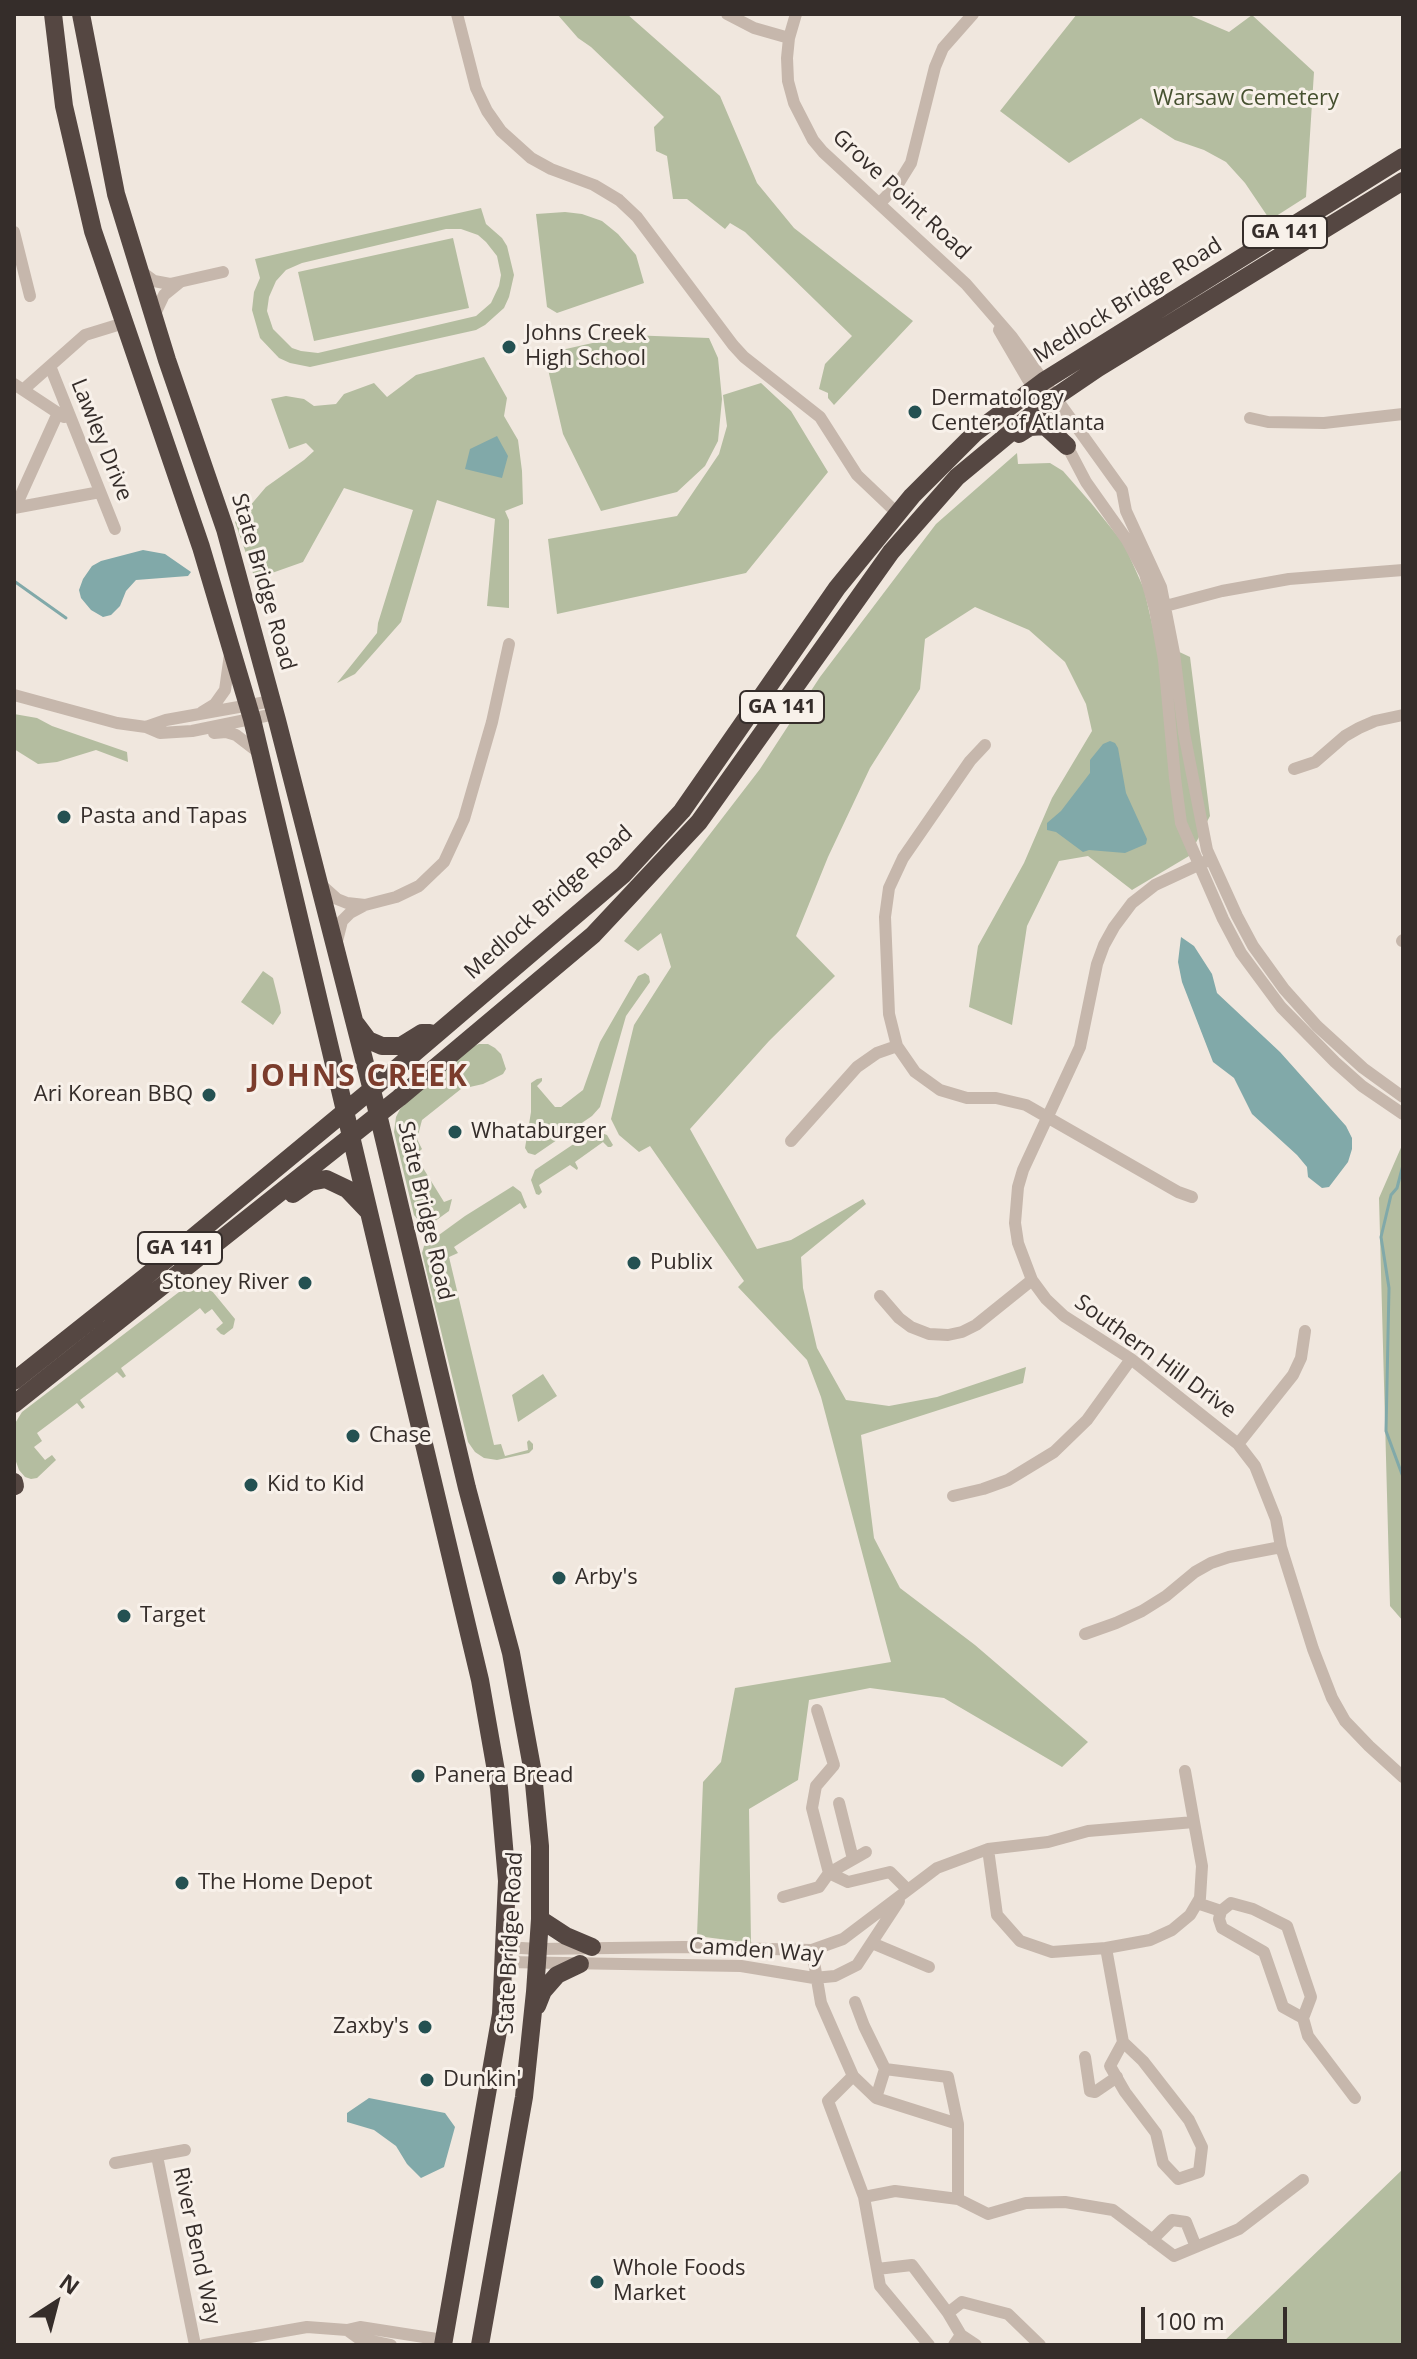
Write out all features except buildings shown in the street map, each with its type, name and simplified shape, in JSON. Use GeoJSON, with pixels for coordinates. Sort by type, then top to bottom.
{"type":"FeatureCollection","features":[{"type":"Feature","properties":{"kind":"highway","name":"State Bridge Road"},"geometry":{"type":"LineString","coordinates":[[53,14],[64,106],[117,325],[201,547],[250,713],[480,1680],[499,1788],[507,1881],[501,2014],[443,2342]]}},
{"type":"Feature","properties":{"kind":"highway","name":"State Bridge Road"},"geometry":{"type":"LineString","coordinates":[[81,14],[116,194],[225,529],[274,707],[378,1114],[464,1476],[511,1653],[533,1773],[540,1846],[540,1919],[534,2012],[524,2097],[480,2345]]}},
{"type":"Feature","properties":{"kind":"highway","name":"Medlock Bridge Road"},"geometry":{"type":"LineString","coordinates":[[14,1381],[371,1090],[623,875],[682,811],[837,588],[912,496],[976,432],[1045,393],[1403,157]]}},
{"type":"Feature","properties":{"kind":"highway","name":"Medlock Bridge Road"},"geometry":{"type":"LineString","coordinates":[[15,1405],[378,1114],[593,935],[699,822],[891,552],[957,477],[1045,393],[1098,368],[1403,181]]}},
{"type":"Feature","properties":{"kind":"highway","name":"Medlock Bridge Road"},"geometry":{"type":"LineString","coordinates":[[917,521],[927,518],[1030,427],[1045,426],[1067,446]]}},
{"type":"Feature","properties":{"kind":"highway"},"geometry":{"type":"LineString","coordinates":[[354,1022],[368,1040],[382,1046],[401,1046],[422,1033],[436,1034]]}},
{"type":"Feature","properties":{"kind":"highway"},"geometry":{"type":"LineString","coordinates":[[258,1208],[280,1204],[310,1182],[326,1179],[347,1189],[368,1212]]}},
{"type":"Feature","properties":{"kind":"highway"},"geometry":{"type":"LineString","coordinates":[[540,1919],[566,1936],[592,1947]]}},
{"type":"Feature","properties":{"kind":"highway"},"geometry":{"type":"LineString","coordinates":[[534,2012],[550,1982],[565,1970],[580,1964]]}},
{"type":"Feature","properties":{"kind":"street"},"geometry":{"type":"LineString","coordinates":[[457,14],[476,88],[501,131],[531,158],[594,185],[619,200],[637,217],[733,345],[820,417],[857,475],[898,514]]}},
{"type":"Feature","properties":{"kind":"street"},"geometry":{"type":"LineString","coordinates":[[727,14],[754,28],[789,38]]}},
{"type":"Feature","properties":{"kind":"street","name":"Grove Point Road"},"geometry":{"type":"LineString","coordinates":[[796,14],[789,38],[788,81],[803,124],[823,152],[966,284],[1012,337],[1045,393]]}},
{"type":"Feature","properties":{"kind":"street"},"geometry":{"type":"LineString","coordinates":[[880,203],[898,184],[911,163],[935,67],[943,48],[973,14]]}},
{"type":"Feature","properties":{"kind":"street"},"geometry":{"type":"LineString","coordinates":[[14,232],[19,273],[30,296]]}},
{"type":"Feature","properties":{"kind":"street"},"geometry":{"type":"LineString","coordinates":[[139,270],[147,278],[170,284],[223,272]]}},
{"type":"Feature","properties":{"kind":"street"},"geometry":{"type":"LineString","coordinates":[[154,316],[164,295],[180,282]]}},
{"type":"Feature","properties":{"kind":"street"},"geometry":{"type":"LineString","coordinates":[[73,423],[19,386],[50,366],[85,335],[117,325]]}},
{"type":"Feature","properties":{"kind":"street","name":"Lawley Drive"},"geometry":{"type":"LineString","coordinates":[[50,366],[115,529]]}},
{"type":"Feature","properties":{"kind":"street"},"geometry":{"type":"LineString","coordinates":[[1045,393],[1086,482],[1127,540],[1159,608],[1174,653],[1184,733],[1211,859],[1237,916],[1253,946],[1284,989],[1317,1026],[1403,1097]]}},
{"type":"Feature","properties":{"kind":"street"},"geometry":{"type":"LineString","coordinates":[[1045,393],[1109,469],[1122,490],[1126,511],[1161,587],[1159,608],[1181,823],[1241,953],[1281,1007],[1335,1062],[1362,1086],[1403,1114]]}},
{"type":"Feature","properties":{"kind":"street"},"geometry":{"type":"LineString","coordinates":[[15,508],[58,413]]}},
{"type":"Feature","properties":{"kind":"street"},"geometry":{"type":"LineString","coordinates":[[1250,418],[1268,422],[1324,423],[1403,414]]}},
{"type":"Feature","properties":{"kind":"street"},"geometry":{"type":"LineString","coordinates":[[15,508],[100,492]]}},
{"type":"Feature","properties":{"kind":"street"},"geometry":{"type":"LineString","coordinates":[[1159,608],[1222,591],[1289,579],[1403,570]]}},
{"type":"Feature","properties":{"kind":"street"},"geometry":{"type":"LineString","coordinates":[[335,948],[342,921],[350,913],[419,886],[444,862],[464,819],[492,722],[509,644]]}},
{"type":"Feature","properties":{"kind":"street"},"geometry":{"type":"LineString","coordinates":[[191,724],[225,690],[231,651]]}},
{"type":"Feature","properties":{"kind":"street"},"geometry":{"type":"LineString","coordinates":[[14,695],[117,723],[146,727],[166,720],[191,724],[274,707]]}},
{"type":"Feature","properties":{"kind":"street"},"geometry":{"type":"LineString","coordinates":[[1294,769],[1315,762],[1359,728],[1403,715]]}},
{"type":"Feature","properties":{"kind":"street"},"geometry":{"type":"LineString","coordinates":[[191,724],[200,735],[226,732],[236,735],[258,752]]}},
{"type":"Feature","properties":{"kind":"street"},"geometry":{"type":"LineString","coordinates":[[985,745],[970,761],[903,858],[889,888],[885,917],[889,1014],[897,1046],[915,1072],[940,1090],[967,1098],[996,1098],[1026,1105],[1178,1192],[1192,1197]]}},
{"type":"Feature","properties":{"kind":"street","name":"Southern Hill Drive"},"geometry":{"type":"LineString","coordinates":[[1211,859],[1155,885],[1132,903],[1114,927],[1097,964],[1080,1047],[1023,1170],[1016,1203],[1018,1243],[1032,1280],[1064,1316],[1131,1359],[1238,1444],[1255,1466],[1276,1519],[1281,1547],[1332,1698],[1345,1721],[1403,1777]]}},
{"type":"Feature","properties":{"kind":"street"},"geometry":{"type":"LineString","coordinates":[[318,882],[337,899],[365,905]]}},
{"type":"Feature","properties":{"kind":"street"},"geometry":{"type":"LineString","coordinates":[[791,1141],[857,1067],[877,1053],[897,1046]]}},
{"type":"Feature","properties":{"kind":"street"},"geometry":{"type":"LineString","coordinates":[[880,1296],[911,1327],[929,1334],[948,1335],[976,1325],[1032,1280]]}},
{"type":"Feature","properties":{"kind":"street"},"geometry":{"type":"LineString","coordinates":[[1238,1444],[1293,1375],[1301,1358],[1305,1331]]}},
{"type":"Feature","properties":{"kind":"street"},"geometry":{"type":"LineString","coordinates":[[953,1496],[1008,1480],[1054,1452],[1087,1420],[1131,1359]]}},
{"type":"Feature","properties":{"kind":"street"},"geometry":{"type":"LineString","coordinates":[[1085,1634],[1142,1611],[1211,1563],[1281,1547]]}},
{"type":"Feature","properties":{"kind":"street"},"geometry":{"type":"LineString","coordinates":[[817,1710],[834,1765],[816,1786],[812,1808],[829,1873],[848,1882],[890,1872],[907,1889],[937,1868],[988,1849],[1048,1842],[1088,1831],[1194,1822]]}},
{"type":"Feature","properties":{"kind":"street"},"geometry":{"type":"LineString","coordinates":[[988,1849],[997,1915],[1020,1941],[1052,1952],[1106,1948],[1150,1940],[1172,1930],[1190,1915],[1200,1898],[1202,1866],[1185,1771]]}},
{"type":"Feature","properties":{"kind":"street"},"geometry":{"type":"LineString","coordinates":[[839,1803],[853,1859]]}},
{"type":"Feature","properties":{"kind":"street"},"geometry":{"type":"LineString","coordinates":[[783,1897],[819,1887],[829,1873],[866,1852]]}},
{"type":"Feature","properties":{"kind":"street","name":"Camden Way"},"geometry":{"type":"LineString","coordinates":[[537,1956],[580,1964],[741,1966],[817,1977],[835,1976],[857,1965],[907,1889]]}},
{"type":"Feature","properties":{"kind":"street","name":"Camden Way"},"geometry":{"type":"LineString","coordinates":[[537,1956],[592,1947],[812,1950],[843,1939],[907,1889]]}},
{"type":"Feature","properties":{"kind":"street"},"geometry":{"type":"LineString","coordinates":[[1197,1903],[1221,1911]]}},
{"type":"Feature","properties":{"kind":"street"},"geometry":{"type":"LineString","coordinates":[[1303,2018],[1283,2007],[1264,1952],[1222,1928],[1219,1919],[1221,1911],[1231,1903],[1253,1909],[1287,1926],[1311,1997],[1303,2018],[1308,2036],[1355,2098]]}},
{"type":"Feature","properties":{"kind":"street"},"geometry":{"type":"LineString","coordinates":[[872,1943],[929,1967]]}},
{"type":"Feature","properties":{"kind":"street"},"geometry":{"type":"LineString","coordinates":[[1106,1948],[1123,2042],[1143,2061],[1189,2120],[1202,2147],[1199,2172],[1178,2179],[1163,2163],[1156,2133],[1110,2066],[1123,2042]]}},
{"type":"Feature","properties":{"kind":"street"},"geometry":{"type":"LineString","coordinates":[[812,1950],[821,2003],[853,2076],[876,2098],[958,2124]]}},
{"type":"Feature","properties":{"kind":"street"},"geometry":{"type":"LineString","coordinates":[[505,1954],[537,1956]]}},
{"type":"Feature","properties":{"kind":"street"},"geometry":{"type":"LineString","coordinates":[[855,2002],[885,2069],[876,2098]]}},
{"type":"Feature","properties":{"kind":"street"},"geometry":{"type":"LineString","coordinates":[[1085,2057],[1090,2091],[1095,2092],[1117,2077]]}},
{"type":"Feature","properties":{"kind":"street"},"geometry":{"type":"LineString","coordinates":[[885,2069],[948,2077],[958,2124],[958,2199]]}},
{"type":"Feature","properties":{"kind":"street"},"geometry":{"type":"LineString","coordinates":[[853,2076],[828,2101],[864,2197],[880,2286],[929,2345]]}},
{"type":"Feature","properties":{"kind":"street"},"geometry":{"type":"LineString","coordinates":[[115,2163],[185,2150]]}},
{"type":"Feature","properties":{"kind":"street","name":"River Bend Way"},"geometry":{"type":"LineString","coordinates":[[157,2156],[195,2345]]}},
{"type":"Feature","properties":{"kind":"street"},"geometry":{"type":"LineString","coordinates":[[864,2197],[895,2191],[958,2199],[988,2214],[1026,2203],[1065,2202],[1113,2210],[1174,2256],[1239,2229],[1303,2180]]}},
{"type":"Feature","properties":{"kind":"street"},"geometry":{"type":"LineString","coordinates":[[1152,2240],[1172,2220],[1186,2222],[1196,2247]]}},
{"type":"Feature","properties":{"kind":"street"},"geometry":{"type":"LineString","coordinates":[[877,2269],[912,2265],[948,2313],[958,2340],[976,2345]]}},
{"type":"Feature","properties":{"kind":"street"},"geometry":{"type":"LineString","coordinates":[[948,2313],[962,2302],[1008,2314],[1040,2345]]}},
{"type":"Feature","properties":{"kind":"street"},"geometry":{"type":"LineString","coordinates":[[204,2345],[307,2327],[347,2330],[360,2327],[443,2342]]}},
{"type":"Feature","properties":{"kind":"street"},"geometry":{"type":"LineString","coordinates":[[347,2330],[358,2338],[391,2345]]}},
{"type":"Feature","properties":{"kind":"green space"},"geometry":{"type":"Polygon","coordinates":[[[557,14],[627,14],[720,96],[757,183],[794,228],[913,321],[834,405],[828,393],[819,389],[825,364],[852,336],[745,232],[730,223],[725,229],[687,199],[673,199],[667,156],[656,151],[654,127],[664,117],[578,38],[557,14]]]}},
{"type":"Feature","properties":{"kind":"green space","name":"Warsaw Cemetery"},"geometry":{"type":"Polygon","coordinates":[[[1077,14],[1187,14],[1229,32],[1252,15],[1314,72],[1306,197],[1270,220],[1245,183],[1226,162],[1175,140],[1141,118],[1069,163],[1000,111],[1077,14]]]}},
{"type":"Feature","properties":{"kind":"green space"},"geometry":{"type":"Polygon","coordinates":[[[481,208],[486,224],[507,246],[514,275],[504,308],[476,330],[310,367],[279,358],[260,338],[252,310],[254,292],[260,278],[255,259],[481,208]],[[446,229],[302,263],[286,270],[276,281],[269,297],[267,311],[273,329],[292,348],[318,353],[476,316],[491,303],[501,275],[497,256],[486,242],[478,235],[461,229],[446,229]]]}},
{"type":"Feature","properties":{"kind":"green space"},"geometry":{"type":"Polygon","coordinates":[[[565,212],[602,221],[618,234],[636,255],[644,283],[557,313],[547,307],[536,214],[565,212]]]}},
{"type":"Feature","properties":{"kind":"green space"},"geometry":{"type":"Polygon","coordinates":[[[453,238],[469,308],[314,341],[298,272],[453,238]]]}},
{"type":"Feature","properties":{"kind":"green space"},"geometry":{"type":"Polygon","coordinates":[[[628,335],[709,338],[718,358],[722,399],[718,441],[705,466],[677,492],[601,511],[563,434],[547,365],[557,351],[628,335]]]}},
{"type":"Feature","properties":{"kind":"green space"},"geometry":{"type":"Polygon","coordinates":[[[484,357],[507,398],[504,416],[518,440],[522,471],[523,504],[505,511],[509,520],[509,608],[487,606],[495,519],[437,500],[401,622],[355,674],[337,683],[377,633],[413,510],[344,488],[303,562],[255,579],[235,522],[241,513],[235,498],[249,507],[266,487],[314,451],[306,443],[289,449],[271,399],[286,396],[304,399],[314,406],[336,404],[344,394],[374,383],[387,397],[416,375],[484,357]]]}},
{"type":"Feature","properties":{"kind":"green space"},"geometry":{"type":"Polygon","coordinates":[[[761,383],[791,411],[828,472],[746,573],[557,614],[548,539],[677,516],[719,454],[727,426],[723,395],[761,383]]]}},
{"type":"Feature","properties":{"kind":"green space"},"geometry":{"type":"Polygon","coordinates":[[[1017,453],[1018,464],[1050,463],[1063,471],[1091,503],[1124,544],[1144,589],[1156,641],[1190,657],[1210,816],[1189,856],[1132,890],[1088,856],[1059,861],[1027,926],[1012,1025],[969,1007],[978,946],[1024,863],[1052,798],[1092,731],[1086,704],[1065,662],[1029,630],[975,607],[925,639],[920,689],[870,768],[828,857],[796,936],[835,976],[769,1041],[690,1129],[757,1249],[791,1240],[863,1199],[866,1204],[801,1257],[803,1288],[817,1348],[846,1400],[889,1406],[937,1397],[1026,1367],[1023,1383],[861,1435],[874,1538],[900,1588],[975,1645],[1088,1742],[1062,1767],[944,1698],[870,1688],[809,1700],[798,1780],[749,1809],[751,1943],[697,1936],[703,1782],[721,1762],[735,1688],[891,1662],[821,1397],[807,1360],[738,1287],[744,1281],[650,1146],[639,1152],[619,1135],[611,1119],[634,1025],[671,967],[661,933],[638,951],[624,941],[760,769],[820,677],[936,524],[1017,453]]]}},
{"type":"Feature","properties":{"kind":"green space"},"geometry":{"type":"Polygon","coordinates":[[[14,714],[37,718],[127,752],[128,762],[96,750],[57,762],[38,764],[14,749],[14,714]]]}},
{"type":"Feature","properties":{"kind":"green space"},"geometry":{"type":"Polygon","coordinates":[[[263,971],[273,978],[280,1006],[281,1013],[273,1025],[241,1002],[263,971]]]}},
{"type":"Feature","properties":{"kind":"green space"},"geometry":{"type":"Polygon","coordinates":[[[645,973],[650,982],[626,1016],[600,1107],[592,1116],[535,1155],[528,1153],[525,1148],[531,1112],[531,1083],[542,1078],[537,1086],[555,1107],[561,1107],[583,1090],[600,1042],[638,976],[645,973]]]}},
{"type":"Feature","properties":{"kind":"green space"},"geometry":{"type":"Polygon","coordinates":[[[479,1044],[488,1044],[501,1054],[506,1069],[503,1074],[483,1084],[461,1089],[422,1120],[417,1139],[422,1149],[415,1155],[444,1202],[452,1199],[449,1211],[431,1224],[426,1224],[414,1215],[394,1132],[396,1117],[413,1097],[479,1044]]]}},
{"type":"Feature","properties":{"kind":"green space"},"geometry":{"type":"Polygon","coordinates":[[[596,1131],[607,1135],[613,1145],[608,1147],[603,1142],[575,1162],[577,1170],[570,1165],[539,1185],[542,1192],[536,1194],[531,1180],[535,1170],[596,1131]]]}},
{"type":"Feature","properties":{"kind":"green space"},"geometry":{"type":"Polygon","coordinates":[[[1403,1143],[1403,1621],[1390,1606],[1379,1198],[1403,1143]]]}},
{"type":"Feature","properties":{"kind":"green space"},"geometry":{"type":"Polygon","coordinates":[[[513,1186],[521,1192],[527,1207],[524,1209],[520,1203],[454,1247],[458,1253],[449,1257],[494,1445],[501,1444],[505,1456],[528,1450],[529,1440],[533,1444],[529,1453],[497,1460],[484,1458],[468,1442],[422,1253],[424,1246],[432,1240],[513,1186]]]}},
{"type":"Feature","properties":{"kind":"green space"},"geometry":{"type":"Polygon","coordinates":[[[194,1285],[212,1291],[235,1319],[233,1328],[221,1334],[216,1329],[223,1323],[212,1309],[205,1314],[200,1308],[121,1368],[126,1376],[123,1378],[117,1372],[80,1400],[85,1407],[82,1409],[77,1403],[37,1433],[42,1441],[34,1447],[45,1460],[52,1455],[56,1460],[37,1478],[25,1477],[14,1456],[14,1425],[22,1412],[183,1289],[194,1285]]]}},
{"type":"Feature","properties":{"kind":"green space"},"geometry":{"type":"Polygon","coordinates":[[[543,1374],[557,1396],[518,1422],[512,1395],[543,1374]]]}},
{"type":"Feature","properties":{"kind":"green space"},"geometry":{"type":"Polygon","coordinates":[[[1403,2169],[1403,2345],[1220,2345],[1403,2169]]]}},
{"type":"Feature","properties":{"kind":"water"},"geometry":{"type":"Polygon","coordinates":[[[497,436],[508,456],[502,478],[465,469],[470,449],[497,436]]]}},
{"type":"Feature","properties":{"kind":"water"},"geometry":{"type":"Polygon","coordinates":[[[143,550],[165,554],[191,572],[188,576],[136,580],[111,615],[103,617],[91,610],[81,598],[79,590],[92,566],[143,550]]]}},
{"type":"Feature","properties":{"kind":"water"},"geometry":{"type":"Polygon","coordinates":[[[1110,741],[1118,748],[1126,793],[1147,839],[1146,844],[1125,853],[1083,852],[1056,832],[1047,830],[1047,823],[1061,811],[1090,773],[1090,760],[1103,744],[1110,741]]]}},
{"type":"Feature","properties":{"kind":"water"},"geometry":{"type":"Polygon","coordinates":[[[1181,937],[1194,946],[1212,974],[1217,993],[1280,1052],[1346,1126],[1352,1138],[1352,1149],[1348,1162],[1329,1187],[1322,1188],[1308,1177],[1307,1167],[1297,1155],[1252,1114],[1234,1078],[1213,1062],[1182,982],[1178,962],[1181,937]]]}},
{"type":"Feature","properties":{"kind":"water"},"geometry":{"type":"Polygon","coordinates":[[[369,2098],[445,2113],[455,2127],[444,2167],[421,2178],[407,2164],[396,2146],[374,2130],[347,2122],[347,2113],[369,2098]]]}},
{"type":"Feature","properties":{"kind":"waterway"},"geometry":{"type":"LineString","coordinates":[[14,581],[66,618]]}},
{"type":"Feature","properties":{"kind":"waterway"},"geometry":{"type":"LineString","coordinates":[[1403,1165],[1397,1188],[1391,1195],[1381,1237],[1389,1288],[1386,1431],[1403,1477],[1403,1505]]}},
{"type":"Feature","properties":{"kind":"place","name":"Johns Creek High School"},"geometry":{"type":"Point","coordinates":[509,347]}},
{"type":"Feature","properties":{"kind":"place","name":"Dermatology Center of Atlanta"},"geometry":{"type":"Point","coordinates":[915,412]}},
{"type":"Feature","properties":{"kind":"place","name":"Pasta and Tapas"},"geometry":{"type":"Point","coordinates":[64,817]}},
{"type":"Feature","properties":{"kind":"place","name":"Ari Korean BBQ"},"geometry":{"type":"Point","coordinates":[209,1095]}},
{"type":"Feature","properties":{"kind":"place","name":"Whataburger"},"geometry":{"type":"Point","coordinates":[455,1132]}},
{"type":"Feature","properties":{"kind":"place","name":"Publix"},"geometry":{"type":"Point","coordinates":[634,1263]}},
{"type":"Feature","properties":{"kind":"place","name":"Stoney River"},"geometry":{"type":"Point","coordinates":[305,1283]}},
{"type":"Feature","properties":{"kind":"place","name":"Chase"},"geometry":{"type":"Point","coordinates":[353,1436]}},
{"type":"Feature","properties":{"kind":"place","name":"Kid to Kid"},"geometry":{"type":"Point","coordinates":[251,1485]}},
{"type":"Feature","properties":{"kind":"place","name":"Arby's"},"geometry":{"type":"Point","coordinates":[559,1578]}},
{"type":"Feature","properties":{"kind":"place","name":"Target"},"geometry":{"type":"Point","coordinates":[124,1616]}},
{"type":"Feature","properties":{"kind":"place","name":"Panera Bread"},"geometry":{"type":"Point","coordinates":[418,1776]}},
{"type":"Feature","properties":{"kind":"place","name":"The Home Depot"},"geometry":{"type":"Point","coordinates":[182,1883]}},
{"type":"Feature","properties":{"kind":"place","name":"Zaxby's"},"geometry":{"type":"Point","coordinates":[425,2027]}},
{"type":"Feature","properties":{"kind":"place","name":"Dunkin'"},"geometry":{"type":"Point","coordinates":[427,2080]}},
{"type":"Feature","properties":{"kind":"place","name":"Whole Foods Market"},"geometry":{"type":"Point","coordinates":[597,2282]}},
{"type":"Feature","properties":{"kind":"district","name":"JOHNS CREEK"},"geometry":{"type":"Point","coordinates":[359,1077]}}]}
